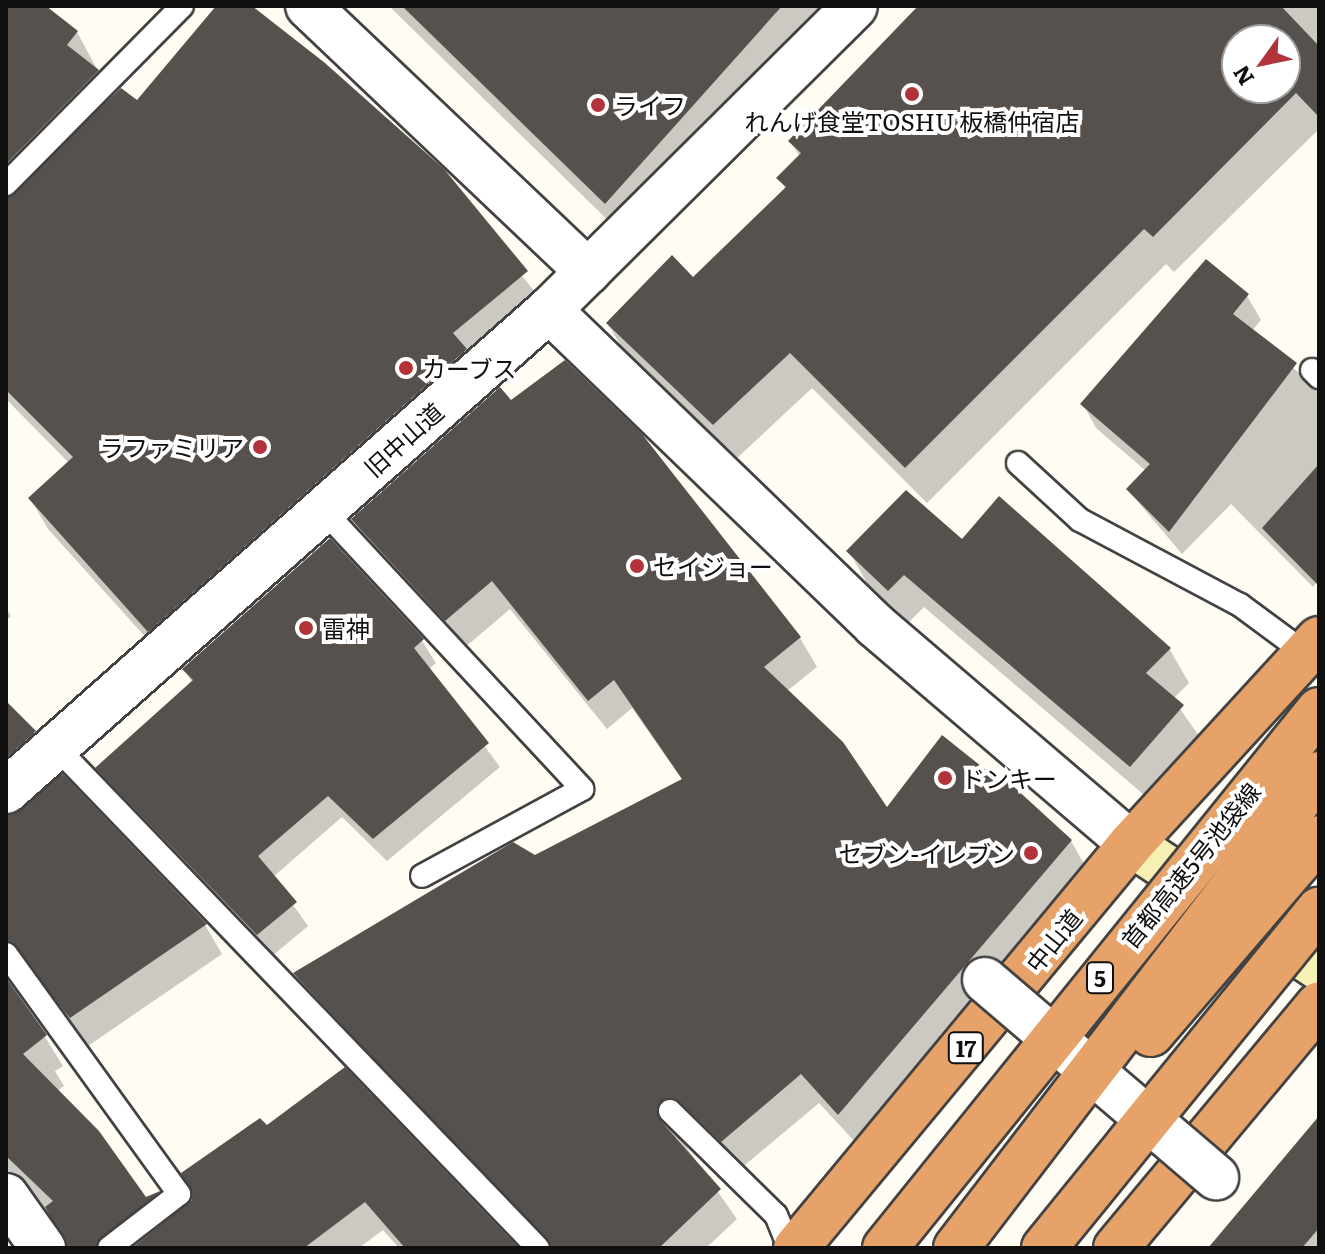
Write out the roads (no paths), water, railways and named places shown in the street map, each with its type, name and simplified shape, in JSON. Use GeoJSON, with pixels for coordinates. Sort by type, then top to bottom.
{"type":"FeatureCollection","features":[{"type":"Feature","properties":{"kind":"highway","name":"中山道"},"geometry":{"type":"LineString","coordinates":[[796,1248],[1131,844],[1312,646]]}},
{"type":"Feature","properties":{"kind":"highway","name":"首都高速5号池袋線"},"geometry":{"type":"LineString","coordinates":[[885,1248],[1319,710]]}},
{"type":"Feature","properties":{"kind":"highway"},"geometry":{"type":"LineString","coordinates":[[956,1248],[1319,774]]}},
{"type":"Feature","properties":{"kind":"highway"},"geometry":{"type":"LineString","coordinates":[[974,1248],[1319,838]]}},
{"type":"Feature","properties":{"kind":"highway"},"geometry":{"type":"LineString","coordinates":[[1044,1248],[1319,910]]}},
{"type":"Feature","properties":{"kind":"highway"},"geometry":{"type":"LineString","coordinates":[[1116,1248],[1319,1004]]}},
{"type":"Feature","properties":{"kind":"street"},"geometry":{"type":"LineString","coordinates":[[308,6],[588,272]]}},
{"type":"Feature","properties":{"kind":"street","name":"旧中山道"},"geometry":{"type":"LineString","coordinates":[[6,791],[549,310],[855,6]]}},
{"type":"Feature","properties":{"kind":"street"},"geometry":{"type":"LineString","coordinates":[[549,310],[875,625],[1131,844],[1319,968]]}},
{"type":"Feature","properties":{"kind":"street"},"geometry":{"type":"LineString","coordinates":[[985,980],[1216,1177]]}},
{"type":"Feature","properties":{"kind":"street"},"geometry":{"type":"LineString","coordinates":[[9,1205],[43,1248]]}},
{"type":"Feature","properties":{"kind":"lane"},"geometry":{"type":"LineString","coordinates":[[6,184],[182,6]]}},
{"type":"Feature","properties":{"kind":"lane"},"geometry":{"type":"LineString","coordinates":[[1018,463],[1080,520],[1312,646]]}},
{"type":"Feature","properties":{"kind":"lane"},"geometry":{"type":"LineString","coordinates":[[323,510],[582,789],[422,876]]}},
{"type":"Feature","properties":{"kind":"lane"},"geometry":{"type":"LineString","coordinates":[[56,747],[538,1248]]}},
{"type":"Feature","properties":{"kind":"lane"},"geometry":{"type":"LineString","coordinates":[[6,954],[179,1194],[109,1248]]}},
{"type":"Feature","properties":{"kind":"lane"},"geometry":{"type":"LineString","coordinates":[[670,1111],[776,1215],[789,1248]]}},
{"type":"Feature","properties":{"kind":"place","name":"れんげ食堂TOSHU 板橋仲宿店"},"geometry":{"type":"Point","coordinates":[912,94]}},
{"type":"Feature","properties":{"kind":"place","name":"ライフ"},"geometry":{"type":"Point","coordinates":[598,105]}},
{"type":"Feature","properties":{"kind":"place","name":"カーブス"},"geometry":{"type":"Point","coordinates":[406,368]}},
{"type":"Feature","properties":{"kind":"place","name":"ラファミリア"},"geometry":{"type":"Point","coordinates":[260,447]}},
{"type":"Feature","properties":{"kind":"place","name":"セイジョー"},"geometry":{"type":"Point","coordinates":[637,566]}},
{"type":"Feature","properties":{"kind":"place","name":"雷神"},"geometry":{"type":"Point","coordinates":[306,628]}},
{"type":"Feature","properties":{"kind":"place","name":"ドンキー"},"geometry":{"type":"Point","coordinates":[945,778]}},
{"type":"Feature","properties":{"kind":"place","name":"セブン-イレブン"},"geometry":{"type":"Point","coordinates":[1031,853]}}]}
